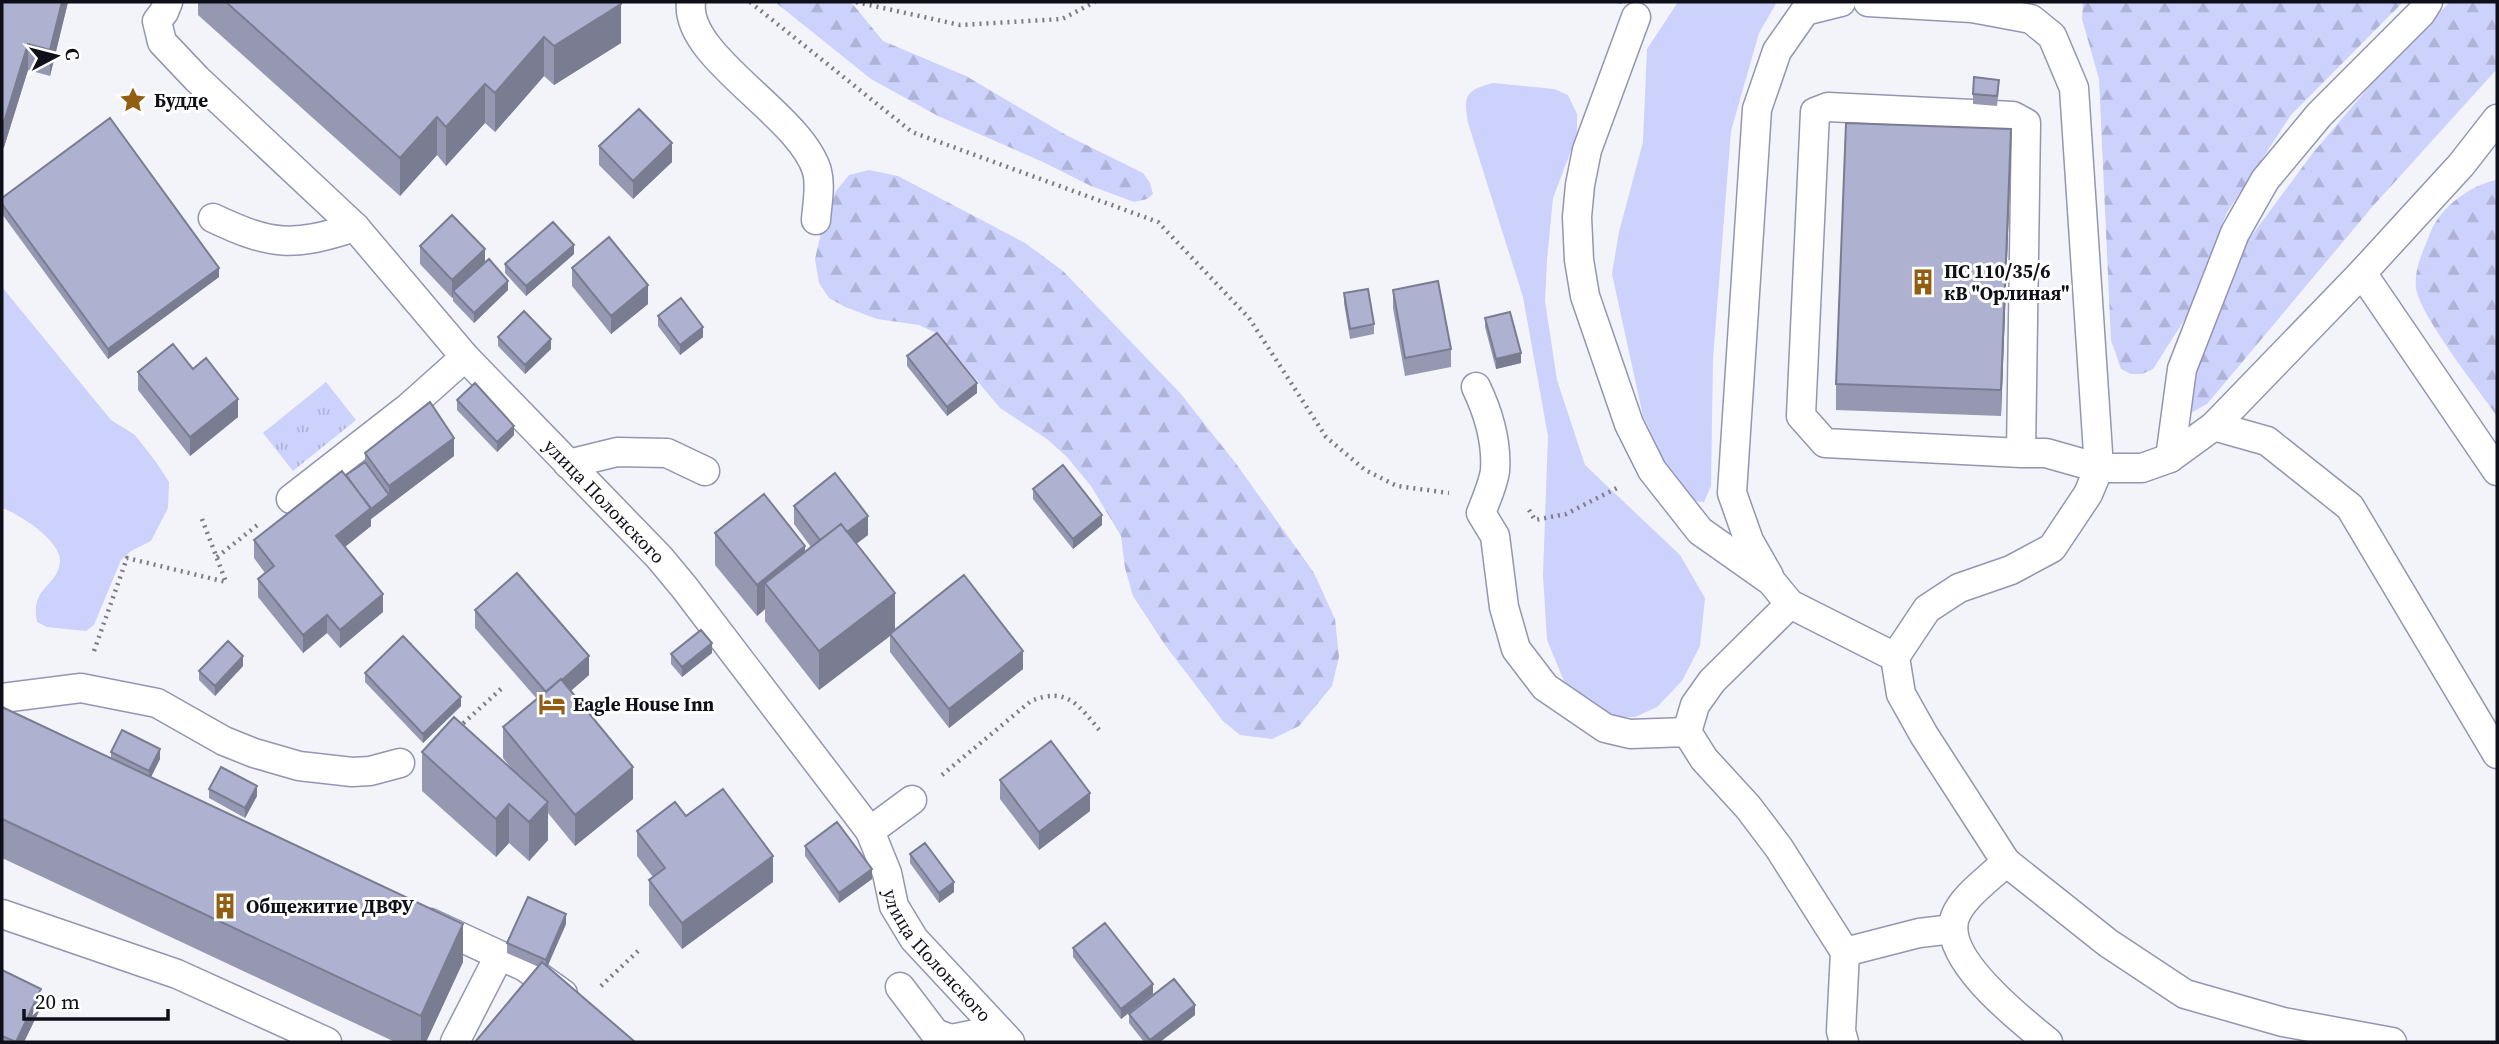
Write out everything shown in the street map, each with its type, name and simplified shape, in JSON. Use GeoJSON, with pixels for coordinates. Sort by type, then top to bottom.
{"type":"FeatureCollection","features":[{"type":"Feature","properties":{"kind":"lane","name":"улица Полонского"},"geometry":{"type":"LineString","coordinates":[[169,2],[158,21],[162,42],[355,227],[465,357],[659,557],[684,587],[870,831],[887,873],[894,906],[914,939],[1003,1036]]}},
{"type":"Feature","properties":{"kind":"lane"},"geometry":{"type":"LineString","coordinates":[[691,2],[690,9],[699,32],[717,59],[789,126],[808,153],[818,173],[816,220]]}},
{"type":"Feature","properties":{"kind":"lane"},"geometry":{"type":"LineString","coordinates":[[1841,2],[1805,11],[1777,51],[1757,109],[1732,493],[1749,541],[1771,581],[1790,604],[1895,657]]}},
{"type":"Feature","properties":{"kind":"lane"},"geometry":{"type":"LineString","coordinates":[[1868,2],[2036,10],[2052,36],[2074,88],[2099,468],[2088,494],[2052,548],[2011,570],[1959,588],[1927,609],[1895,657],[1901,694],[1924,735],[2006,862],[2108,943],[2185,994],[2283,1022],[2392,1042]]}},
{"type":"Feature","properties":{"kind":"lane"},"geometry":{"type":"LineString","coordinates":[[2170,458],[2182,369],[2235,233],[2265,180],[2319,115],[2421,13],[2428,2]]}},
{"type":"Feature","properties":{"kind":"lane"},"geometry":{"type":"LineString","coordinates":[[1636,17],[1587,150],[1579,195],[1578,260],[1585,296],[1629,424],[1652,470],[1700,531],[1771,581]]}},
{"type":"Feature","properties":{"kind":"lane"},"geometry":{"type":"LineString","coordinates":[[2021,453],[2026,123],[2013,116],[1828,107],[1815,112],[1801,416],[1825,443],[2021,453],[2046,453],[2099,468],[2141,468],[2170,458],[2214,426],[2362,273],[2461,165],[2497,119]]}},
{"type":"Feature","properties":{"kind":"lane"},"geometry":{"type":"LineString","coordinates":[[213,218],[265,239],[299,242],[355,227]]}},
{"type":"Feature","properties":{"kind":"lane"},"geometry":{"type":"LineString","coordinates":[[2362,273],[2497,471]]}},
{"type":"Feature","properties":{"kind":"lane"},"geometry":{"type":"LineString","coordinates":[[291,499],[409,407],[465,357]]}},
{"type":"Feature","properties":{"kind":"lane"},"geometry":{"type":"LineString","coordinates":[[1476,387],[1484,402],[1493,436],[1495,471],[1481,513],[1495,537],[1504,607],[1516,649],[1545,687],[1605,727],[1630,734],[1687,732]]}},
{"type":"Feature","properties":{"kind":"lane"},"geometry":{"type":"LineString","coordinates":[[2214,426],[2267,441],[2350,507],[2497,754]]}},
{"type":"Feature","properties":{"kind":"lane"},"geometry":{"type":"LineString","coordinates":[[568,464],[617,452],[667,453],[705,471]]}},
{"type":"Feature","properties":{"kind":"lane"},"geometry":{"type":"LineString","coordinates":[[1790,604],[1712,681],[1695,705],[1687,732],[1704,760],[1748,807],[1779,848],[1845,952],[1841,1031],[1844,1042]]}},
{"type":"Feature","properties":{"kind":"lane"},"geometry":{"type":"LineString","coordinates":[[6,712],[81,688],[157,703],[224,741],[299,766],[352,772],[370,771],[400,763]]}},
{"type":"Feature","properties":{"kind":"lane"},"geometry":{"type":"LineString","coordinates":[[870,831],[912,800]]}},
{"type":"Feature","properties":{"kind":"lane"},"geometry":{"type":"LineString","coordinates":[[2006,862],[1968,898],[1955,916],[1953,929],[1959,951],[1991,995],[2048,1042]]}},
{"type":"Feature","properties":{"kind":"lane"},"geometry":{"type":"LineString","coordinates":[[2,914],[177,974],[327,1042]]}},
{"type":"Feature","properties":{"kind":"lane"},"geometry":{"type":"LineString","coordinates":[[412,914],[525,967],[580,1006]]}},
{"type":"Feature","properties":{"kind":"lane"},"geometry":{"type":"LineString","coordinates":[[1845,952],[1919,933],[1953,929]]}},
{"type":"Feature","properties":{"kind":"lane"},"geometry":{"type":"LineString","coordinates":[[455,1042],[499,956]]}},
{"type":"Feature","properties":{"kind":"lane"},"geometry":{"type":"LineString","coordinates":[[900,987],[935,1032],[951,1039],[1003,1036]]}},
{"type":"Feature","properties":{"kind":"lane"},"geometry":{"type":"LineString","coordinates":[[2283,1022],[2317,1042]]}},
{"type":"Feature","properties":{"kind":"path"},"geometry":{"type":"LineString","coordinates":[[750,2],[912,132],[1158,222],[1249,318],[1326,438],[1365,470],[1397,486],[1456,494],[1470,502],[1481,513]]}},
{"type":"Feature","properties":{"kind":"path"},"geometry":{"type":"LineString","coordinates":[[856,2],[960,25],[1062,19],[1095,2]]}},
{"type":"Feature","properties":{"kind":"path"},"geometry":{"type":"LineString","coordinates":[[1528,509],[1535,520],[1566,514],[1652,470]]}},
{"type":"Feature","properties":{"kind":"path"},"geometry":{"type":"LineString","coordinates":[[217,557],[291,499]]}},
{"type":"Feature","properties":{"kind":"path"},"geometry":{"type":"LineString","coordinates":[[81,688],[127,558],[226,582],[202,519]]}},
{"type":"Feature","properties":{"kind":"path"},"geometry":{"type":"LineString","coordinates":[[451,735],[501,689]]}},
{"type":"Feature","properties":{"kind":"path"},"geometry":{"type":"LineString","coordinates":[[912,800],[1031,701],[1042,697],[1054,695],[1072,701],[1101,732]]}},
{"type":"Feature","properties":{"kind":"path"},"geometry":{"type":"LineString","coordinates":[[580,1006],[638,951]]}},
{"type":"Feature","properties":{"kind":"green space"},"geometry":{"type":"Polygon","coordinates":[[[775,2],[851,2],[883,41],[966,76],[1066,135],[1143,173],[1153,194],[1147,199],[1134,202],[1091,186],[938,116],[871,79],[775,2]]]}},
{"type":"Feature","properties":{"kind":"green space"},"geometry":{"type":"Polygon","coordinates":[[[1678,2],[1777,2],[1759,33],[1731,131],[1713,358],[1711,486],[1704,502],[1692,501],[1670,473],[1643,416],[1612,274],[1619,232],[1643,142],[1647,49],[1678,2]]]}},
{"type":"Feature","properties":{"kind":"green space"},"geometry":{"type":"Polygon","coordinates":[[[2083,2],[2403,2],[2291,115],[2226,214],[2190,311],[2153,369],[2142,374],[2131,374],[2121,369],[2111,340],[2099,79],[2082,19],[2083,2]]]}},
{"type":"Feature","properties":{"kind":"green space"},"geometry":{"type":"Polygon","coordinates":[[[2450,2],[2497,2],[2497,69],[2373,206],[2207,404],[2191,413],[2186,395],[2247,242],[2312,154],[2396,55],[2450,2]]]}},
{"type":"Feature","properties":{"kind":"green space"},"geometry":{"type":"Polygon","coordinates":[[[1493,83],[1554,89],[1568,95],[1577,114],[1577,135],[1553,198],[1547,260],[1545,301],[1557,380],[1585,465],[1680,555],[1705,598],[1700,646],[1682,681],[1657,707],[1635,717],[1613,717],[1571,698],[1547,640],[1543,575],[1548,436],[1523,297],[1468,123],[1466,106],[1468,95],[1472,91],[1493,83]]]}},
{"type":"Feature","properties":{"kind":"green space"},"geometry":{"type":"Polygon","coordinates":[[[869,170],[898,176],[1025,243],[1063,271],[1181,394],[1237,465],[1314,573],[1335,619],[1339,657],[1332,686],[1299,726],[1272,739],[1240,735],[1223,721],[1165,645],[1133,596],[1125,568],[1121,536],[1091,486],[1067,457],[1047,439],[1000,408],[938,334],[919,325],[877,319],[829,298],[819,283],[815,259],[826,212],[836,191],[849,175],[869,170]]]}},
{"type":"Feature","properties":{"kind":"green space"},"geometry":{"type":"Polygon","coordinates":[[[2497,180],[2497,416],[2428,316],[2416,288],[2416,280],[2418,266],[2431,231],[2442,213],[2458,198],[2478,186],[2497,180]]]}},
{"type":"Feature","properties":{"kind":"green space"},"geometry":{"type":"Polygon","coordinates":[[[2,287],[111,420],[135,435],[169,482],[168,508],[151,541],[131,551],[121,560],[94,625],[86,631],[47,627],[37,622],[37,601],[58,571],[59,554],[38,529],[2,508],[2,287]]]}},
{"type":"Feature","properties":{"kind":"green space"},"geometry":{"type":"Polygon","coordinates":[[[326,382],[356,420],[293,471],[263,433],[326,382]]]}},
{"type":"Feature","properties":{"kind":"building"},"geometry":{"type":"Polygon","coordinates":[[[2,2],[62,2],[50,50],[28,44],[2,123],[2,2]]]}},
{"type":"Feature","properties":{"kind":"building"},"geometry":{"type":"Polygon","coordinates":[[[226,2],[621,4],[554,46],[544,37],[495,93],[485,84],[446,127],[437,117],[400,158],[226,2]]]}},
{"type":"Feature","properties":{"kind":"building"},"geometry":{"type":"Polygon","coordinates":[[[1974,77],[1999,80],[1997,96],[1973,94],[1974,77]]]}},
{"type":"Feature","properties":{"kind":"building"},"geometry":{"type":"Polygon","coordinates":[[[639,109],[672,143],[633,181],[599,146],[639,109]]]}},
{"type":"Feature","properties":{"kind":"building"},"geometry":{"type":"Polygon","coordinates":[[[110,118],[219,268],[108,349],[2,204],[2,198],[110,118]]]}},
{"type":"Feature","properties":{"kind":"building","name":"ПС 110/35/6 кВ \"Орлиная\""},"geometry":{"type":"Polygon","coordinates":[[[1846,123],[2011,129],[2001,390],[1836,384],[1846,123]]]}},
{"type":"Feature","properties":{"kind":"building"},"geometry":{"type":"Polygon","coordinates":[[[452,215],[485,249],[452,280],[420,246],[452,215]]]}},
{"type":"Feature","properties":{"kind":"building"},"geometry":{"type":"Polygon","coordinates":[[[553,222],[574,245],[526,286],[505,264],[553,222]]]}},
{"type":"Feature","properties":{"kind":"building"},"geometry":{"type":"Polygon","coordinates":[[[609,237],[648,285],[611,316],[572,268],[609,237]]]}},
{"type":"Feature","properties":{"kind":"building"},"geometry":{"type":"Polygon","coordinates":[[[489,259],[508,281],[474,313],[453,291],[489,259]]]}},
{"type":"Feature","properties":{"kind":"building"},"geometry":{"type":"Polygon","coordinates":[[[1438,281],[1451,349],[1405,358],[1393,290],[1438,281]]]}},
{"type":"Feature","properties":{"kind":"building"},"geometry":{"type":"Polygon","coordinates":[[[1368,289],[1374,324],[1350,329],[1344,293],[1368,289]]]}},
{"type":"Feature","properties":{"kind":"building"},"geometry":{"type":"Polygon","coordinates":[[[681,298],[703,327],[680,345],[658,316],[681,298]]]}},
{"type":"Feature","properties":{"kind":"building"},"geometry":{"type":"Polygon","coordinates":[[[524,311],[551,339],[525,365],[498,337],[524,311]]]}},
{"type":"Feature","properties":{"kind":"building"},"geometry":{"type":"Polygon","coordinates":[[[1510,312],[1521,353],[1496,359],[1485,318],[1510,312]]]}},
{"type":"Feature","properties":{"kind":"building"},"geometry":{"type":"Polygon","coordinates":[[[937,333],[977,383],[947,407],[907,356],[937,333]]]}},
{"type":"Feature","properties":{"kind":"building"},"geometry":{"type":"Polygon","coordinates":[[[173,344],[193,369],[206,358],[238,399],[190,437],[138,372],[173,344]]]}},
{"type":"Feature","properties":{"kind":"building"},"geometry":{"type":"Polygon","coordinates":[[[475,383],[514,426],[497,442],[457,400],[475,383]]]}},
{"type":"Feature","properties":{"kind":"building"},"geometry":{"type":"Polygon","coordinates":[[[430,402],[454,438],[389,486],[365,453],[430,402]]]}},
{"type":"Feature","properties":{"kind":"building"},"geometry":{"type":"Polygon","coordinates":[[[365,462],[389,495],[371,509],[346,475],[365,462]]]}},
{"type":"Feature","properties":{"kind":"building"},"geometry":{"type":"Polygon","coordinates":[[[1063,465],[1102,515],[1073,539],[1033,489],[1063,465]]]}},
{"type":"Feature","properties":{"kind":"building"},"geometry":{"type":"Polygon","coordinates":[[[342,471],[371,508],[336,536],[383,594],[340,630],[327,615],[303,635],[258,579],[274,566],[254,540],[342,471]]]}},
{"type":"Feature","properties":{"kind":"building"},"geometry":{"type":"Polygon","coordinates":[[[835,473],[868,516],[847,532],[841,524],[820,540],[794,506],[835,473]]]}},
{"type":"Feature","properties":{"kind":"building"},"geometry":{"type":"Polygon","coordinates":[[[764,494],[805,546],[757,585],[715,533],[764,494]]]}},
{"type":"Feature","properties":{"kind":"building"},"geometry":{"type":"Polygon","coordinates":[[[841,524],[895,593],[819,651],[765,583],[841,524]]]}},
{"type":"Feature","properties":{"kind":"building"},"geometry":{"type":"Polygon","coordinates":[[[517,573],[589,656],[546,692],[475,610],[517,573]]]}},
{"type":"Feature","properties":{"kind":"building"},"geometry":{"type":"Polygon","coordinates":[[[964,575],[1023,651],[949,709],[890,634],[964,575]]]}},
{"type":"Feature","properties":{"kind":"building"},"geometry":{"type":"Polygon","coordinates":[[[701,630],[712,643],[682,667],[671,654],[701,630]]]}},
{"type":"Feature","properties":{"kind":"building"},"geometry":{"type":"Polygon","coordinates":[[[403,636],[461,697],[423,734],[365,673],[403,636]]]}},
{"type":"Feature","properties":{"kind":"building"},"geometry":{"type":"Polygon","coordinates":[[[228,641],[243,656],[215,686],[199,671],[228,641]]]}},
{"type":"Feature","properties":{"kind":"building"},"geometry":{"type":"Polygon","coordinates":[[[561,679],[633,767],[575,815],[503,727],[561,679]]]}},
{"type":"Feature","properties":{"kind":"building","name":"Общежитие ДВФУ"},"geometry":{"type":"Polygon","coordinates":[[[2,707],[463,924],[421,1016],[2,819],[2,707]]]}},
{"type":"Feature","properties":{"kind":"building"},"geometry":{"type":"Polygon","coordinates":[[[454,717],[548,802],[529,822],[509,804],[496,819],[422,752],[454,717]]]}},
{"type":"Feature","properties":{"kind":"building"},"geometry":{"type":"Polygon","coordinates":[[[122,730],[160,749],[149,771],[111,752],[122,730]]]}},
{"type":"Feature","properties":{"kind":"building"},"geometry":{"type":"Polygon","coordinates":[[[1051,741],[1090,793],[1039,832],[1000,780],[1051,741]]]}},
{"type":"Feature","properties":{"kind":"building"},"geometry":{"type":"Polygon","coordinates":[[[221,767],[257,786],[245,808],[209,789],[221,767]]]}},
{"type":"Feature","properties":{"kind":"building"},"geometry":{"type":"Polygon","coordinates":[[[723,789],[773,856],[682,923],[649,880],[665,868],[637,831],[675,802],[686,816],[723,789]]]}},
{"type":"Feature","properties":{"kind":"building"},"geometry":{"type":"Polygon","coordinates":[[[837,822],[872,869],[839,893],[805,846],[837,822]]]}},
{"type":"Feature","properties":{"kind":"building"},"geometry":{"type":"Polygon","coordinates":[[[925,843],[954,882],[939,893],[910,854],[925,843]]]}},
{"type":"Feature","properties":{"kind":"building"},"geometry":{"type":"Polygon","coordinates":[[[528,897],[566,914],[546,960],[507,943],[528,897]]]}},
{"type":"Feature","properties":{"kind":"building"},"geometry":{"type":"Polygon","coordinates":[[[1105,923],[1153,984],[1121,1009],[1073,948],[1105,923]]]}},
{"type":"Feature","properties":{"kind":"building"},"geometry":{"type":"Polygon","coordinates":[[[542,962],[635,1042],[475,1042],[542,962]]]}},
{"type":"Feature","properties":{"kind":"building"},"geometry":{"type":"Polygon","coordinates":[[[2,970],[41,989],[16,1042],[2,1036],[2,970]]]}},
{"type":"Feature","properties":{"kind":"building"},"geometry":{"type":"Polygon","coordinates":[[[1174,979],[1195,1005],[1150,1040],[1129,1014],[1174,979]]]}},
{"type":"Feature","properties":{"kind":"place","name":"Будде"},"geometry":{"type":"Point","coordinates":[133,100]}},
{"type":"Feature","properties":{"kind":"place","name":"ПС 110/35/6 кВ \"Орлиная\""},"geometry":{"type":"Point","coordinates":[1923,282]}},
{"type":"Feature","properties":{"kind":"place","name":"Eagle House Inn"},"geometry":{"type":"Point","coordinates":[552,704]}},
{"type":"Feature","properties":{"kind":"place","name":"Общежитие ДВФУ"},"geometry":{"type":"Point","coordinates":[225,906]}}]}
